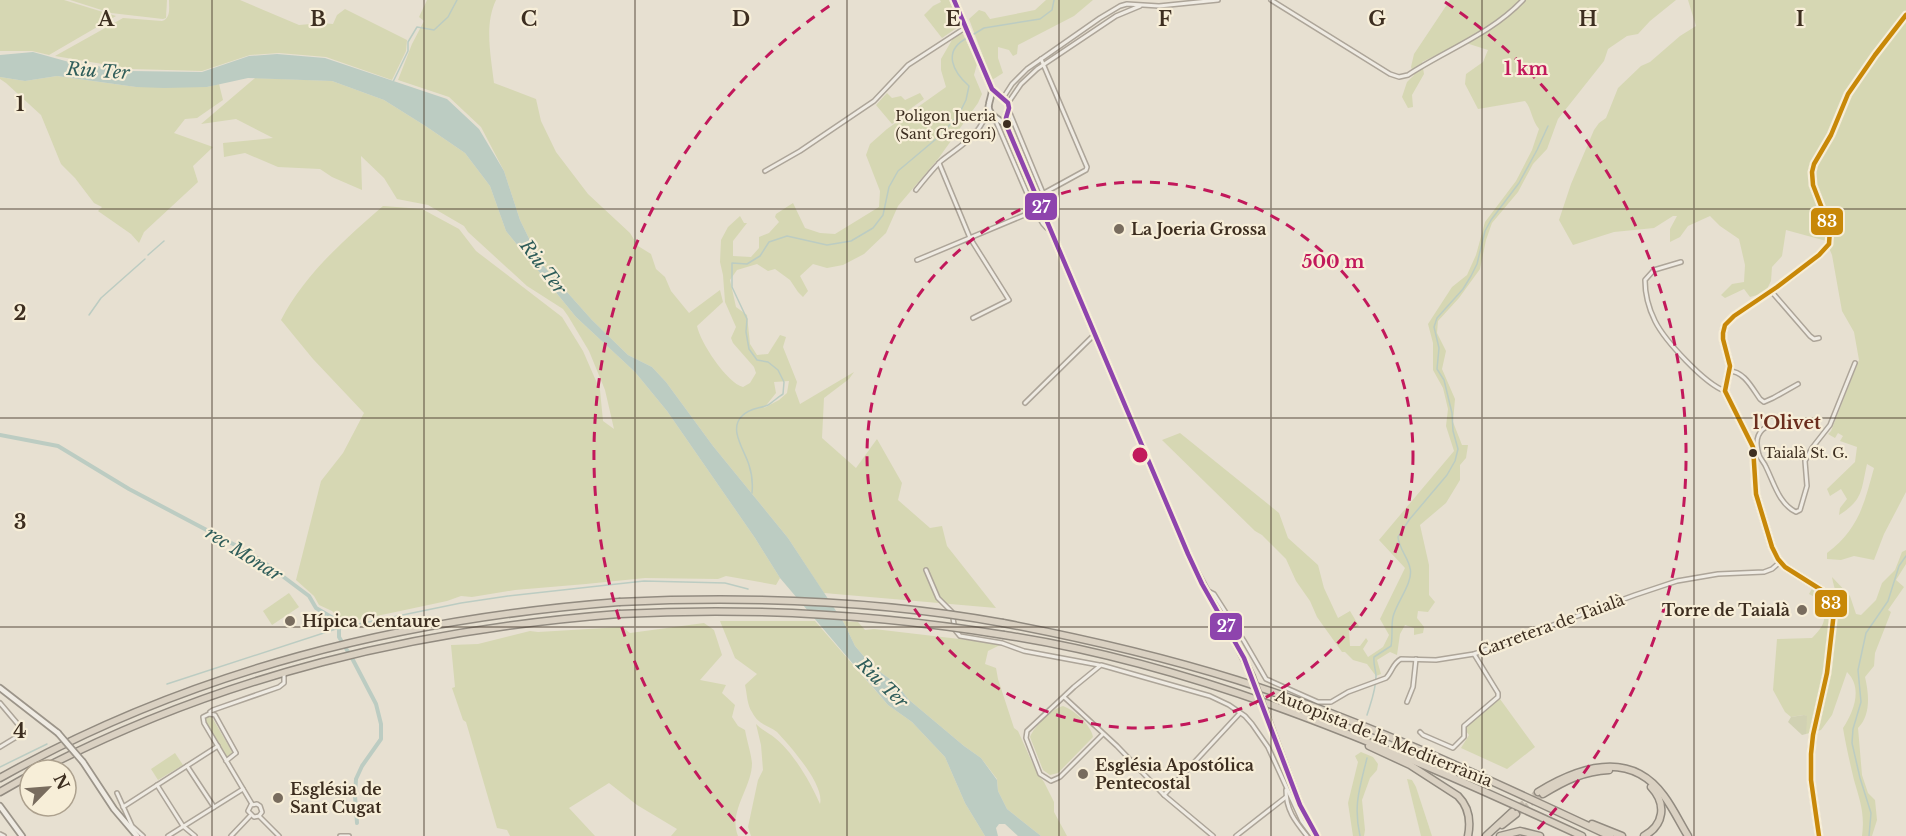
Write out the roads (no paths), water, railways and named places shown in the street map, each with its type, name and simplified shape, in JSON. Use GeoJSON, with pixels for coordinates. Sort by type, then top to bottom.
{"type":"FeatureCollection","features":[{"type":"Feature","properties":{"kind":"highway","name":"Autopista de la Mediterrània"},"geometry":{"type":"LineString","coordinates":[[0,778],[71,741],[190,690],[268,664],[367,638],[538,609],[619,602],[725,598],[813,601],[902,608],[1004,623],[1132,650],[1238,681],[1321,710],[1400,742],[1610,836]]}},
{"type":"Feature","properties":{"kind":"highway","name":"Autopista de la Mediterrània"},"geometry":{"type":"LineString","coordinates":[[64,758],[162,714],[236,687],[307,665],[467,631],[540,621],[619,614],[705,610],[814,613],[922,622],[1004,634],[1075,648],[1180,675],[1272,705],[1354,736],[1582,836]]}},
{"type":"Feature","properties":{"kind":"highway"},"geometry":{"type":"LineString","coordinates":[[1354,736],[1374,749],[1410,765],[1458,796],[1469,813],[1468,836]]}},
{"type":"Feature","properties":{"kind":"highway"},"geometry":{"type":"LineString","coordinates":[[1644,836],[1660,820],[1661,805],[1657,794],[1648,785],[1627,773],[1605,770],[1590,772],[1565,780],[1540,793],[1572,773],[1585,769],[1607,766],[1624,769],[1645,778],[1660,791],[1688,836]]}},
{"type":"Feature","properties":{"kind":"highway"},"geometry":{"type":"LineString","coordinates":[[0,792],[18,782]]}},
{"type":"Feature","properties":{"kind":"highway"},"geometry":{"type":"LineString","coordinates":[[1554,810],[1622,836]]}},
{"type":"Feature","properties":{"kind":"highway"},"geometry":{"type":"LineString","coordinates":[[1486,836],[1514,813],[1491,836]]}},
{"type":"Feature","properties":{"kind":"highway"},"geometry":{"type":"LineString","coordinates":[[1500,836],[1520,831],[1540,836]]}},
{"type":"Feature","properties":{"kind":"street"},"geometry":{"type":"LineString","coordinates":[[954,0],[992,89],[1008,103]]}},
{"type":"Feature","properties":{"kind":"street"},"geometry":{"type":"LineString","coordinates":[[991,101],[1001,97],[1023,72],[1108,12],[1124,4],[1159,6],[1218,0]]}},
{"type":"Feature","properties":{"kind":"street"},"geometry":{"type":"LineString","coordinates":[[1271,0],[1390,74],[1399,77],[1408,75],[1472,39],[1510,13],[1523,0]]}},
{"type":"Feature","properties":{"kind":"street"},"geometry":{"type":"LineString","coordinates":[[1124,4],[1127,11]]}},
{"type":"Feature","properties":{"kind":"street"},"geometry":{"type":"LineString","coordinates":[[1140,6],[1116,16],[1044,65],[1021,84],[1008,103],[1007,127],[1039,209],[1051,231],[1188,554],[1252,676],[1300,805],[1315,836]]}},
{"type":"Feature","properties":{"kind":"street"},"geometry":{"type":"LineString","coordinates":[[1855,363],[1830,425],[1816,441],[1805,461],[1807,486],[1802,508],[1798,512],[1787,506],[1758,457],[1725,391],[1730,361],[1722,336],[1725,325],[1743,308],[1771,291],[1819,255],[1829,244],[1831,235],[1829,226],[1813,185],[1814,164],[1831,135],[1848,94],[1906,15]]}},
{"type":"Feature","properties":{"kind":"street"},"geometry":{"type":"LineString","coordinates":[[765,171],[800,151],[874,101],[908,65],[966,29]]}},
{"type":"Feature","properties":{"kind":"street"},"geometry":{"type":"LineString","coordinates":[[1041,59],[1088,167],[1044,193]]}},
{"type":"Feature","properties":{"kind":"street"},"geometry":{"type":"LineString","coordinates":[[916,190],[939,163],[972,138],[984,122],[991,101],[992,89]]}},
{"type":"Feature","properties":{"kind":"street"},"geometry":{"type":"LineString","coordinates":[[988,108],[989,112],[1007,127]]}},
{"type":"Feature","properties":{"kind":"street"},"geometry":{"type":"LineString","coordinates":[[917,260],[1046,206],[1044,193],[1008,112]]}},
{"type":"Feature","properties":{"kind":"street"},"geometry":{"type":"LineString","coordinates":[[984,122],[1008,112]]}},
{"type":"Feature","properties":{"kind":"street"},"geometry":{"type":"LineString","coordinates":[[996,117],[1032,205],[1039,209]]}},
{"type":"Feature","properties":{"kind":"street"},"geometry":{"type":"LineString","coordinates":[[939,163],[970,238],[1009,300],[973,318]]}},
{"type":"Feature","properties":{"kind":"street"},"geometry":{"type":"LineString","coordinates":[[1681,262],[1654,270],[1645,280],[1645,297],[1655,321],[1665,336],[1704,378],[1716,388],[1725,391]]}},
{"type":"Feature","properties":{"kind":"street"},"geometry":{"type":"LineString","coordinates":[[1771,291],[1810,336],[1814,339],[1819,338]]}},
{"type":"Feature","properties":{"kind":"street"},"geometry":{"type":"LineString","coordinates":[[1025,403],[1095,334]]}},
{"type":"Feature","properties":{"kind":"street"},"geometry":{"type":"LineString","coordinates":[[1729,371],[1736,371],[1742,375],[1764,402],[1798,384]]}},
{"type":"Feature","properties":{"kind":"street"},"geometry":{"type":"LineString","coordinates":[[1766,427],[1757,437],[1755,487],[1772,547],[1780,562],[1789,570],[1823,591],[1829,598],[1834,612],[1827,673],[1811,754],[1812,784],[1819,836]]}},
{"type":"Feature","properties":{"kind":"street","name":"Carretera de Taialà"},"geometry":{"type":"LineString","coordinates":[[1206,590],[1214,594],[1266,680],[1318,702],[1330,702],[1348,692],[1386,678],[1399,659],[1436,660],[1474,654],[1677,581],[1718,574],[1764,572],[1780,562]]}},
{"type":"Feature","properties":{"kind":"street"},"geometry":{"type":"LineString","coordinates":[[926,570],[938,598],[952,612],[955,630],[960,636],[1101,665],[1210,696],[1229,705],[1252,724],[1265,742],[1286,788],[1292,816],[1307,836]]}},
{"type":"Feature","properties":{"kind":"street"},"geometry":{"type":"LineString","coordinates":[[1420,732],[1441,744],[1454,747],[1464,737],[1464,726],[1498,697],[1498,693],[1474,654]]}},
{"type":"Feature","properties":{"kind":"street"},"geometry":{"type":"LineString","coordinates":[[1407,702],[1413,687],[1416,659]]}},
{"type":"Feature","properties":{"kind":"street"},"geometry":{"type":"LineString","coordinates":[[1101,665],[1064,697],[1026,734],[1026,738],[1040,774],[1051,781],[1060,777],[1103,734]]}},
{"type":"Feature","properties":{"kind":"street"},"geometry":{"type":"LineString","coordinates":[[252,804],[204,723],[204,717],[213,710],[279,687],[284,683],[284,675]]}},
{"type":"Feature","properties":{"kind":"street"},"geometry":{"type":"LineString","coordinates":[[0,688],[58,733],[83,762],[114,809],[137,836]]}},
{"type":"Feature","properties":{"kind":"street"},"geometry":{"type":"LineString","coordinates":[[1064,697],[1164,795],[1213,836]]}},
{"type":"Feature","properties":{"kind":"street"},"geometry":{"type":"LineString","coordinates":[[0,703],[23,733],[0,747]]}},
{"type":"Feature","properties":{"kind":"street"},"geometry":{"type":"LineString","coordinates":[[1164,795],[1240,713]]}},
{"type":"Feature","properties":{"kind":"street"},"geometry":{"type":"LineString","coordinates":[[209,714],[215,715],[236,753],[226,761]]}},
{"type":"Feature","properties":{"kind":"street"},"geometry":{"type":"LineString","coordinates":[[123,807],[218,746]]}},
{"type":"Feature","properties":{"kind":"street"},"geometry":{"type":"LineString","coordinates":[[187,766],[214,807]]}},
{"type":"Feature","properties":{"kind":"street"},"geometry":{"type":"LineString","coordinates":[[157,785],[183,826],[195,836]]}},
{"type":"Feature","properties":{"kind":"street"},"geometry":{"type":"LineString","coordinates":[[168,836],[243,789]]}},
{"type":"Feature","properties":{"kind":"street"},"geometry":{"type":"LineString","coordinates":[[117,793],[132,826],[143,836]]}},
{"type":"Feature","properties":{"kind":"street"},"geometry":{"type":"LineString","coordinates":[[1288,796],[1302,821],[1315,836]]}},
{"type":"Feature","properties":{"kind":"street"},"geometry":{"type":"LineString","coordinates":[[1236,836],[1288,796]]}},
{"type":"Feature","properties":{"kind":"street"},"geometry":{"type":"LineString","coordinates":[[252,804],[248,809],[251,815],[259,816],[277,836]]}},
{"type":"Feature","properties":{"kind":"street"},"geometry":{"type":"LineString","coordinates":[[252,804],[259,804],[262,808],[259,816]]}},
{"type":"Feature","properties":{"kind":"street"},"geometry":{"type":"LineString","coordinates":[[0,806],[22,836]]}},
{"type":"Feature","properties":{"kind":"street"},"geometry":{"type":"LineString","coordinates":[[231,836],[251,815]]}},
{"type":"Feature","properties":{"kind":"street"},"geometry":{"type":"LineString","coordinates":[[0,834],[4,836]]}},
{"type":"Feature","properties":{"kind":"street"},"geometry":{"type":"LineString","coordinates":[[340,836],[350,836]]}},
{"type":"Feature","properties":{"kind":"water","name":"Riu Ter"},"geometry":{"type":"Polygon","coordinates":[[[33,52],[69,62],[130,71],[202,72],[249,56],[277,54],[325,58],[447,99],[479,129],[504,171],[520,220],[541,263],[592,320],[628,355],[652,367],[666,382],[713,446],[788,538],[844,623],[855,646],[873,667],[897,684],[908,699],[981,758],[997,780],[998,791],[1007,809],[1041,836],[1018,836],[1005,824],[999,824],[996,828],[998,836],[985,836],[965,803],[945,757],[912,722],[888,705],[780,578],[667,411],[635,372],[576,317],[506,231],[490,186],[465,153],[384,100],[332,81],[248,78],[207,87],[164,88],[136,87],[57,76],[25,81],[0,77],[0,55],[33,52]]]}},
{"type":"Feature","properties":{"kind":"waterway"},"geometry":{"type":"LineString","coordinates":[[393,82],[408,51],[408,42],[417,27],[434,30],[448,17],[457,0]]}},
{"type":"Feature","properties":{"kind":"waterway"},"geometry":{"type":"LineString","coordinates":[[974,34],[984,28],[1040,19],[1052,10],[1054,0]]}},
{"type":"Feature","properties":{"kind":"waterway"},"geometry":{"type":"LineString","coordinates":[[752,493],[750,468],[737,434],[738,421],[748,411],[768,405],[783,394],[784,382],[778,370],[768,362],[757,360],[749,349],[746,332],[747,319],[732,287],[732,263],[747,264],[760,256],[769,242],[787,236],[827,245],[851,241],[873,228],[883,215],[889,187],[898,171],[942,134],[959,114],[966,100],[969,86],[958,74],[952,55],[959,43],[967,38]]}},
{"type":"Feature","properties":{"kind":"waterway"},"geometry":{"type":"LineString","coordinates":[[1367,715],[1376,681],[1374,657],[1391,646],[1393,617],[1411,574],[1398,537],[1409,520],[1447,475],[1455,461],[1458,449],[1444,380],[1437,369],[1439,348],[1434,327],[1437,318],[1463,289],[1471,276],[1477,264],[1485,231],[1519,183],[1548,126]]}},
{"type":"Feature","properties":{"kind":"waterway"},"geometry":{"type":"LineString","coordinates":[[148,255],[164,241]]}},
{"type":"Feature","properties":{"kind":"waterway"},"geometry":{"type":"LineString","coordinates":[[89,315],[101,298],[145,259]]}},
{"type":"Feature","properties":{"kind":"waterway","name":"rec Monar"},"geometry":{"type":"LineString","coordinates":[[0,435],[58,446],[129,489],[265,563],[309,596],[316,608],[333,618],[339,628],[339,637],[376,704],[381,724],[381,739],[362,766],[356,779],[357,823]]}},
{"type":"Feature","properties":{"kind":"waterway"},"geometry":{"type":"LineString","coordinates":[[1869,836],[1871,813],[1852,743],[1853,729],[1861,702],[1858,670],[1866,633],[1888,601],[1899,566],[1906,556]]}},
{"type":"Feature","properties":{"kind":"waterway"},"geometry":{"type":"LineString","coordinates":[[167,684],[339,628],[461,603],[644,581],[725,583],[748,589]]}},
{"type":"Feature","properties":{"kind":"waterway"},"geometry":{"type":"LineString","coordinates":[[0,767],[47,744]]}},
{"type":"Feature","properties":{"kind":"waterway"},"geometry":{"type":"LineString","coordinates":[[1360,836],[1357,805],[1367,758]]}},
{"type":"Feature","properties":{"kind":"tunnel"},"geometry":{"type":"LineString","coordinates":[[1512,812],[1538,792]]}},
{"type":"Feature","properties":{"kind":"tunnel"},"geometry":{"type":"LineString","coordinates":[[1516,814],[1543,794]]}},
{"type":"Feature","properties":{"kind":"place","name":"Poligon Jueria (Sant Gregori)"},"geometry":{"type":"Point","coordinates":[1007,124]}},
{"type":"Feature","properties":{"kind":"place","name":"La Joeria Grossa"},"geometry":{"type":"Point","coordinates":[1119,229]}},
{"type":"Feature","properties":{"kind":"place","name":"Taialà St. G."},"geometry":{"type":"Point","coordinates":[1753,453]}},
{"type":"Feature","properties":{"kind":"place","name":"Torre de Taialà"},"geometry":{"type":"Point","coordinates":[1802,610]}},
{"type":"Feature","properties":{"kind":"place","name":"Hípica Centaure"},"geometry":{"type":"Point","coordinates":[290,621]}},
{"type":"Feature","properties":{"kind":"place","name":"Església Apostólica Pentecostal"},"geometry":{"type":"Point","coordinates":[1083,774]}},
{"type":"Feature","properties":{"kind":"place","name":"Església de Sant Cugat"},"geometry":{"type":"Point","coordinates":[278,798]}},
{"type":"Feature","properties":{"kind":"district","name":"l'Olivet"},"geometry":{"type":"Point","coordinates":[1787,423]}}]}
